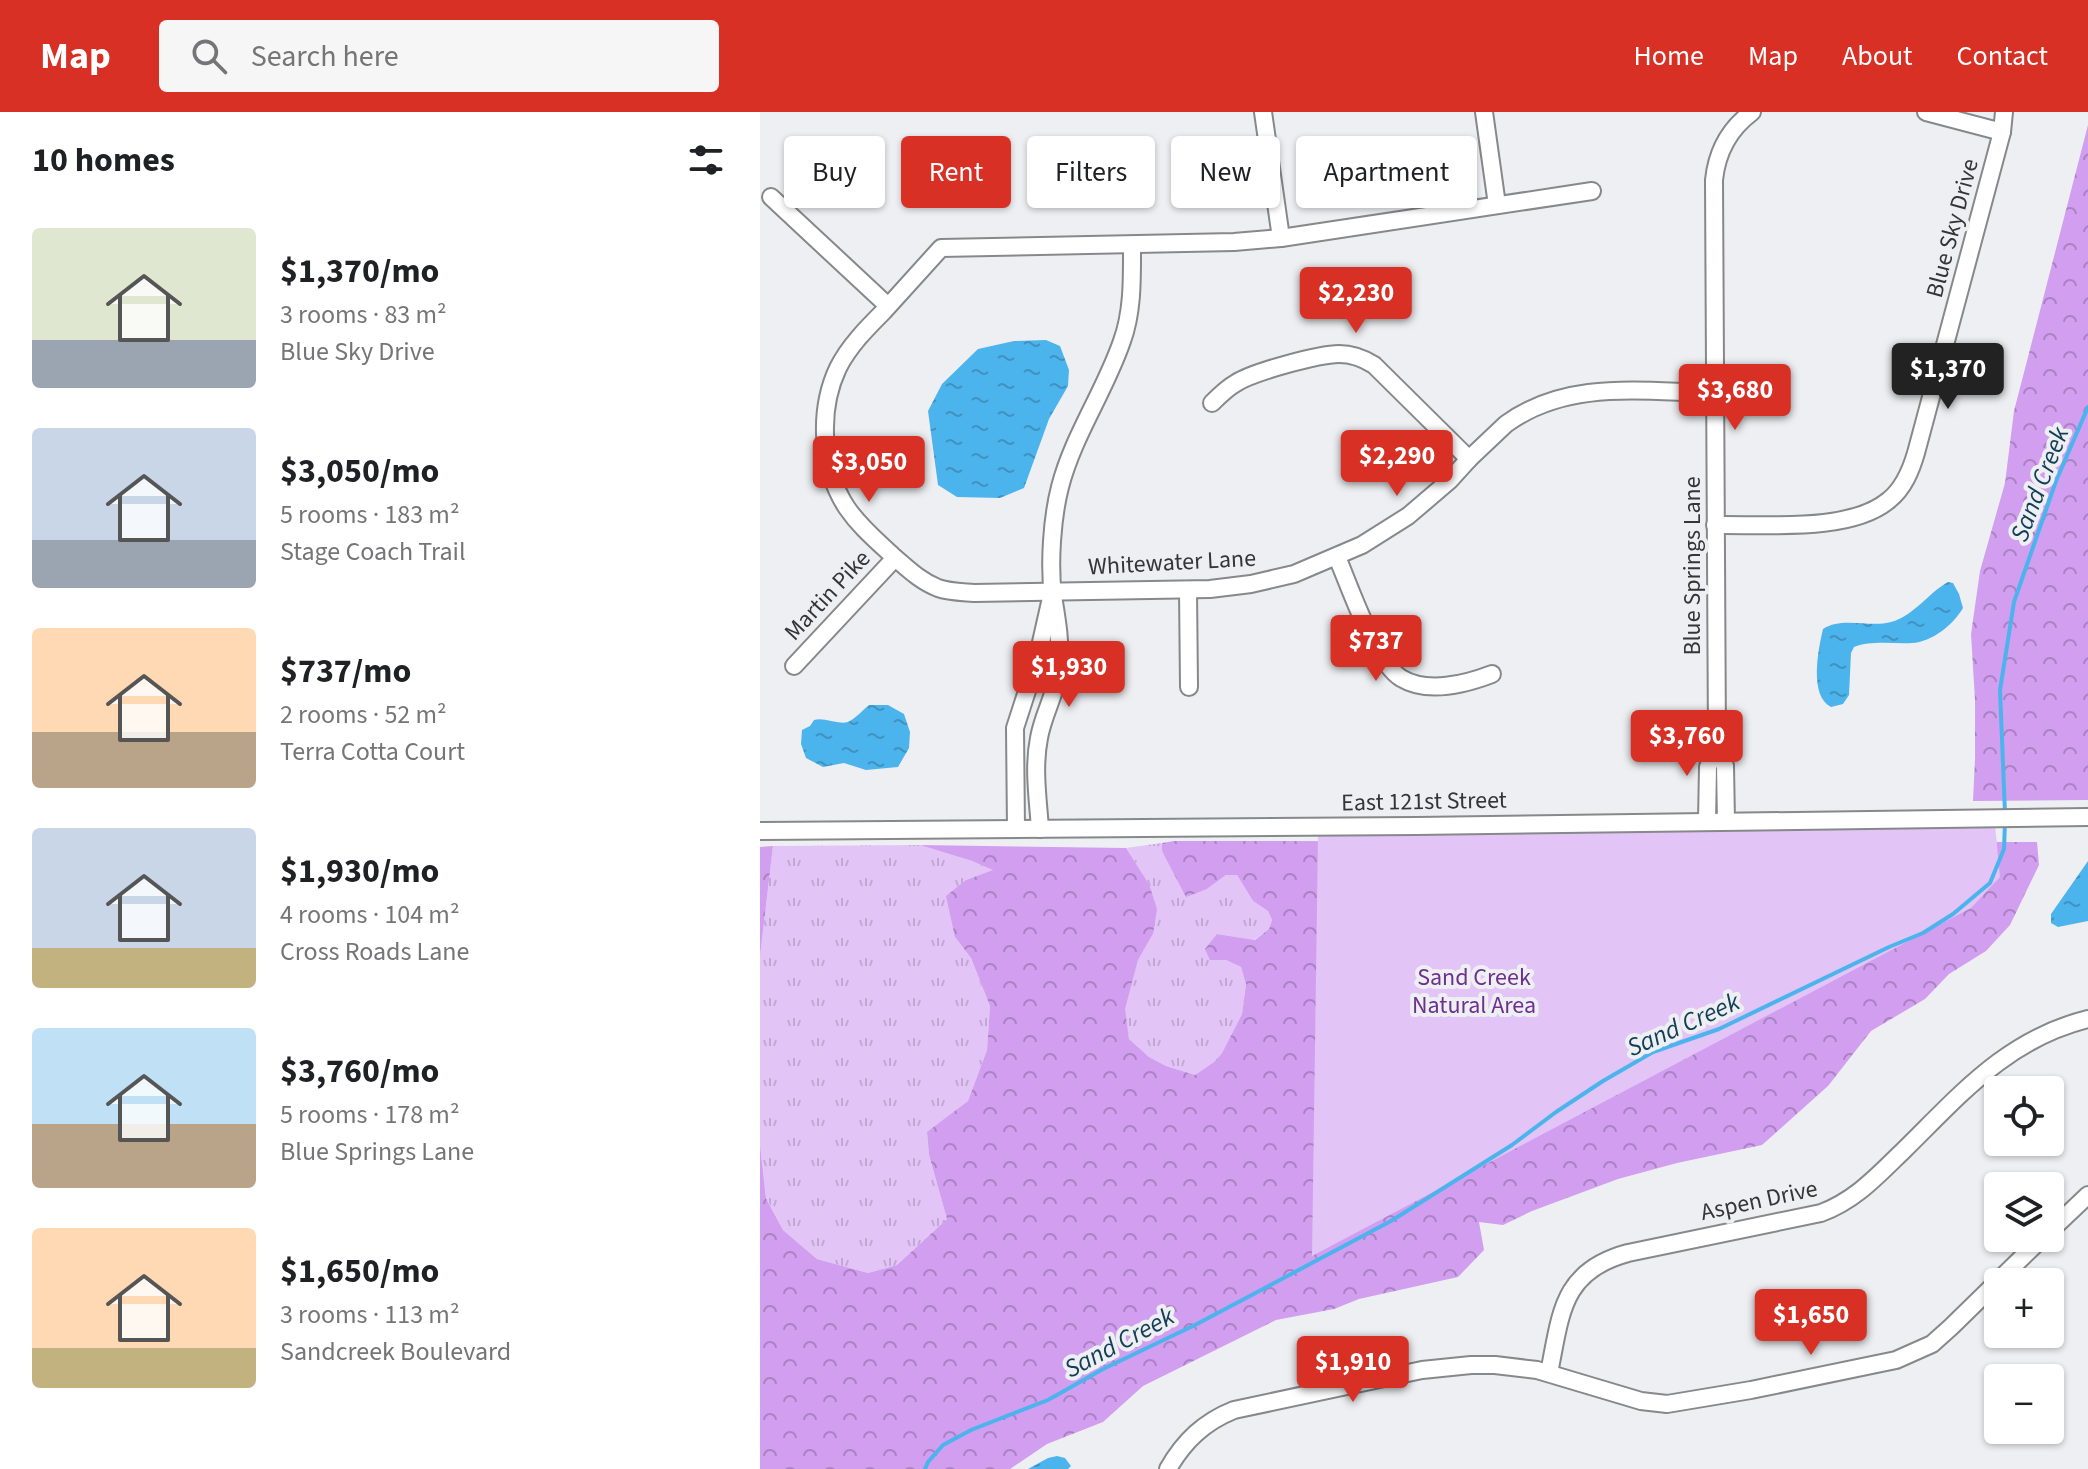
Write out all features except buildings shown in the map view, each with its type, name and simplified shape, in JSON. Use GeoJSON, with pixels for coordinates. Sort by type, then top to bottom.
{"type":"FeatureCollection","features":[{"type":"Feature","properties":{"kind":"street"},"geometry":{"type":"LineString","coordinates":[[1263,112],[1281,238]]}},
{"type":"Feature","properties":{"kind":"street"},"geometry":{"type":"LineString","coordinates":[[1484,112],[1497,205]]}},
{"type":"Feature","properties":{"kind":"street","name":"Blue Springs Lane"},"geometry":{"type":"LineString","coordinates":[[1726,821],[1725,766],[1717,744],[1715,167],[1736,125],[1752,112]]}},
{"type":"Feature","properties":{"kind":"street"},"geometry":{"type":"LineString","coordinates":[[1926,112],[2002,132]]}},
{"type":"Feature","properties":{"kind":"street","name":"Blue Sky Drive"},"geometry":{"type":"LineString","coordinates":[[1715,525],[1841,522],[1872,512],[1891,499],[1903,484],[1916,453],[2002,132],[2004,112]]}},
{"type":"Feature","properties":{"kind":"street","name":"Whitewater Lane"},"geometry":{"type":"LineString","coordinates":[[1592,191],[1281,238],[1213,244],[941,248],[846,353],[837,369],[827,402],[825,434],[833,478],[845,505],[871,536],[921,579],[939,589],[974,593],[1188,590],[1237,586],[1294,574],[1362,545],[1408,516],[1518,415],[1558,397],[1600,391],[1714,393]]}},
{"type":"Feature","properties":{"kind":"street"},"geometry":{"type":"LineString","coordinates":[[771,197],[888,306]]}},
{"type":"Feature","properties":{"kind":"street"},"geometry":{"type":"LineString","coordinates":[[1040,829],[1036,759],[1039,735],[1059,671],[1060,634],[1053,592],[1055,508],[1065,467],[1123,340],[1131,297],[1132,245]]}},
{"type":"Feature","properties":{"kind":"street"},"geometry":{"type":"LineString","coordinates":[[1212,403],[1249,376],[1327,355],[1353,355],[1374,365],[1469,459]]}},
{"type":"Feature","properties":{"kind":"street"},"geometry":{"type":"LineString","coordinates":[[1337,557],[1377,651],[1393,672],[1413,683],[1432,685],[1465,682],[1492,674]]}},
{"type":"Feature","properties":{"kind":"street","name":"Martin Pike"},"geometry":{"type":"LineString","coordinates":[[794,666],[895,558]]}},
{"type":"Feature","properties":{"kind":"street"},"geometry":{"type":"LineString","coordinates":[[1188,590],[1189,687]]}},
{"type":"Feature","properties":{"kind":"street"},"geometry":{"type":"LineString","coordinates":[[1016,829],[1015,728],[1037,660],[1053,592]]}},
{"type":"Feature","properties":{"kind":"street","name":"Blue Springs Lane"},"geometry":{"type":"LineString","coordinates":[[1707,821],[1708,767],[1717,744]]}},
{"type":"Feature","properties":{"kind":"street","name":"East 121st Street"},"geometry":{"type":"LineString","coordinates":[[760,831],[2088,817]]}},
{"type":"Feature","properties":{"kind":"street","name":"Aspen Drive"},"geometry":{"type":"LineString","coordinates":[[1549,1373],[1567,1298],[1573,1287],[1599,1262],[1628,1253],[1821,1213],[1836,1207],[1867,1186],[1992,1065],[2039,1036],[2088,1019]]}},
{"type":"Feature","properties":{"kind":"street"},"geometry":{"type":"LineString","coordinates":[[2064,1218],[2088,1195]]}},
{"type":"Feature","properties":{"kind":"street"},"geometry":{"type":"LineString","coordinates":[[1168,1469],[1192,1435],[1219,1416],[1249,1405],[1422,1370],[1495,1365],[1537,1370],[1641,1401],[1667,1404],[1896,1360],[1932,1344],[2028,1252]]}},
{"type":"Feature","properties":{"kind":"green space"},"geometry":{"type":"Polygon","coordinates":[[[2088,125],[2088,800],[1973,801],[1975,700],[1971,634],[1980,571],[2005,483],[2014,411],[2088,125]]]}},
{"type":"Feature","properties":{"kind":"green space","name":"Sand Creek Natural Area"},"geometry":{"type":"Polygon","coordinates":[[[1995,825],[2000,877],[1971,908],[1312,1256],[1318,834],[1995,825]]]}},
{"type":"Feature","properties":{"kind":"green space"},"geometry":{"type":"Polygon","coordinates":[[[2037,842],[2039,865],[2010,925],[1986,951],[1949,974],[1925,999],[1871,1031],[1828,1086],[1762,1145],[1618,1179],[1503,1225],[1479,1222],[1484,1250],[1458,1277],[1359,1299],[1334,1309],[1276,1320],[1143,1386],[1103,1422],[1047,1444],[1010,1469],[760,1469],[760,1145],[766,1198],[783,1230],[817,1259],[868,1273],[897,1265],[947,1219],[929,1155],[927,1132],[968,1101],[987,1050],[990,1006],[971,958],[955,937],[946,896],[966,880],[993,870],[920,845],[1126,848],[1149,884],[1157,909],[1153,934],[1138,960],[1125,1009],[1129,1039],[1149,1057],[1195,1075],[1222,1053],[1242,1014],[1246,984],[1241,967],[1226,960],[1210,960],[1205,949],[1217,934],[1255,940],[1269,929],[1272,920],[1268,911],[1253,901],[1237,875],[1226,875],[1207,889],[1186,897],[1162,851],[1162,843],[2037,842]]]}},
{"type":"Feature","properties":{"kind":"green space"},"geometry":{"type":"Polygon","coordinates":[[[1162,843],[1162,851],[1207,889],[1226,875],[1237,875],[1253,901],[1268,911],[1272,920],[1269,929],[1254,940],[1217,934],[1210,960],[1226,960],[1241,967],[1246,983],[1242,1014],[1222,1053],[1195,1075],[1149,1057],[1129,1039],[1124,1009],[1138,960],[1153,934],[1149,884],[1126,848],[1162,843]]]}},
{"type":"Feature","properties":{"kind":"green space"},"geometry":{"type":"Polygon","coordinates":[[[920,845],[994,870],[966,880],[955,937],[971,958],[990,1006],[987,1050],[968,1101],[927,1133],[929,1155],[947,1219],[897,1265],[868,1273],[817,1259],[783,1230],[766,1197],[760,1145],[760,956],[773,846],[920,845]]]}},
{"type":"Feature","properties":{"kind":"green space"},"geometry":{"type":"Polygon","coordinates":[[[773,846],[760,956],[760,847],[773,846]]]}},
{"type":"Feature","properties":{"kind":"water"},"geometry":{"type":"Polygon","coordinates":[[[1046,340],[1060,346],[1069,370],[1068,386],[1049,419],[1024,488],[1000,498],[957,497],[938,485],[928,411],[942,384],[978,349],[1014,341],[1046,340]]]}},
{"type":"Feature","properties":{"kind":"water"},"geometry":{"type":"Polygon","coordinates":[[[1948,582],[1953,583],[1963,608],[1948,626],[1920,642],[1875,643],[1854,647],[1849,695],[1843,704],[1831,707],[1824,701],[1817,683],[1823,629],[1839,623],[1883,623],[1899,619],[1948,582]]]}},
{"type":"Feature","properties":{"kind":"water"},"geometry":{"type":"Polygon","coordinates":[[[869,705],[888,705],[904,714],[910,732],[909,748],[898,767],[866,770],[844,763],[823,767],[806,758],[801,744],[802,730],[814,720],[848,722],[869,705]]]}},
{"type":"Feature","properties":{"kind":"water"},"geometry":{"type":"Polygon","coordinates":[[[2088,861],[2088,921],[2058,927],[2051,923],[2051,914],[2088,861]]]}},
{"type":"Feature","properties":{"kind":"water"},"geometry":{"type":"Polygon","coordinates":[[[1048,1458],[1065,1458],[1071,1466],[1068,1469],[1028,1469],[1048,1458]]]}},
{"type":"Feature","properties":{"kind":"waterway","name":"Sand Creek"},"geometry":{"type":"LineString","coordinates":[[2005,813],[2000,690],[2014,602],[2056,481],[2088,407]]}},
{"type":"Feature","properties":{"kind":"waterway","name":"Sand Creek"},"geometry":{"type":"LineString","coordinates":[[925,1469],[943,1445],[971,1430],[1048,1400],[1391,1221],[1512,1145],[1603,1081],[1653,1052],[1719,1029],[1923,933],[1953,914],[1990,883],[2004,849],[2005,822]]}}]}
